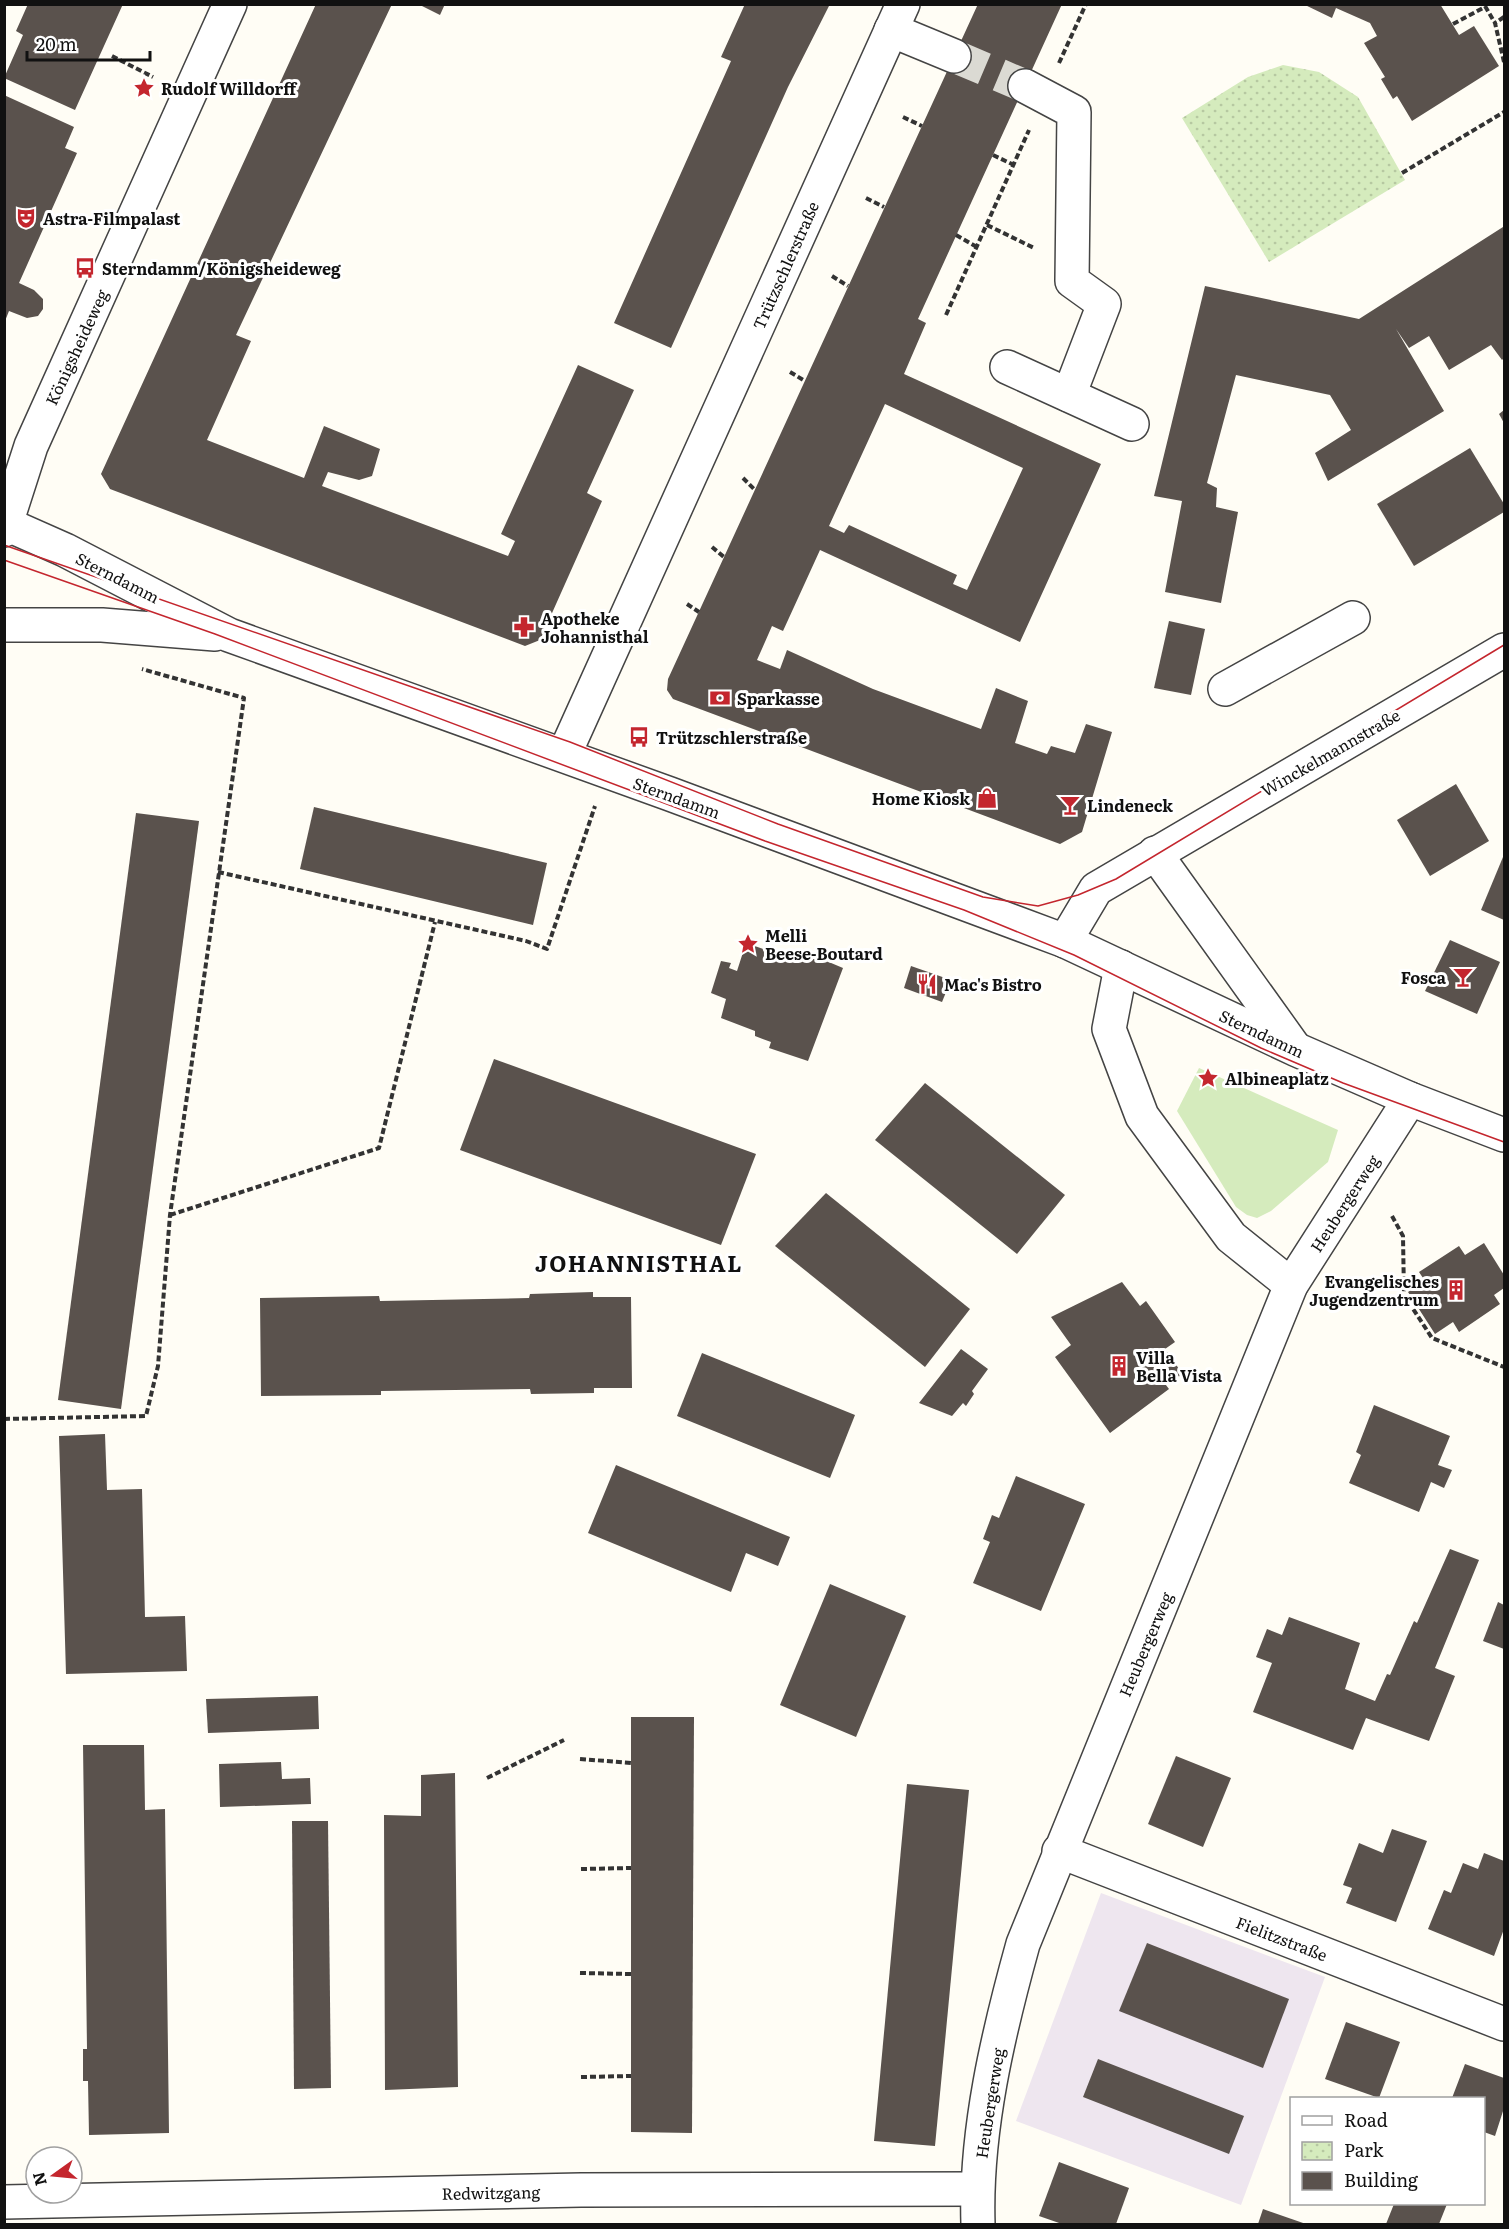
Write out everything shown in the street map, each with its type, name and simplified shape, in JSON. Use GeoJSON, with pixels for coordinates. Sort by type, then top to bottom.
{"type":"FeatureCollection","features":[{"type":"Feature","properties":{"kind":"street","name":"Königsheideweg"},"geometry":{"type":"LineString","coordinates":[[5,525],[31,446],[230,4]]}},
{"type":"Feature","properties":{"kind":"street"},"geometry":{"type":"LineString","coordinates":[[897,17],[954,56]]}},
{"type":"Feature","properties":{"kind":"street","name":"Trützschlerstraße"},"geometry":{"type":"LineString","coordinates":[[564,755],[897,17]]}},
{"type":"Feature","properties":{"kind":"street"},"geometry":{"type":"LineString","coordinates":[[1034,91],[1074,112],[1072,281],[1104,304],[1069,394]]}},
{"type":"Feature","properties":{"kind":"street"},"geometry":{"type":"LineString","coordinates":[[1007,367],[1132,424]]}},
{"type":"Feature","properties":{"kind":"street","name":"Sterndamm"},"geometry":{"type":"LineString","coordinates":[[5,525],[96,566],[229,635],[339,677],[564,755],[1065,941],[1296,1049],[1410,1099],[1504,1135]]}},
{"type":"Feature","properties":{"kind":"street"},"geometry":{"type":"LineString","coordinates":[[1225,689],[1353,618]]}},
{"type":"Feature","properties":{"kind":"street","name":"Sterndamm"},"geometry":{"type":"LineString","coordinates":[[4,625],[102,625],[229,635]]}},
{"type":"Feature","properties":{"kind":"street","name":"Winckelmannstraße"},"geometry":{"type":"LineString","coordinates":[[1065,941],[1096,889],[1504,650]]}},
{"type":"Feature","properties":{"kind":"street"},"geometry":{"type":"LineString","coordinates":[[1155,853],[1296,1049]]}},
{"type":"Feature","properties":{"kind":"street"},"geometry":{"type":"LineString","coordinates":[[1121,968],[1109,1029],[1142,1116],[1231,1237],[1291,1285]]}},
{"type":"Feature","properties":{"kind":"street","name":"Heubergerweg"},"geometry":{"type":"LineString","coordinates":[[978,2224],[977,2189],[1003,2015],[1023,1944],[1291,1285],[1410,1099]]}},
{"type":"Feature","properties":{"kind":"street","name":"Fielitzstraße"},"geometry":{"type":"LineString","coordinates":[[1059,1851],[1504,2024]]}},
{"type":"Feature","properties":{"kind":"street","name":"Redwitzgang"},"geometry":{"type":"LineString","coordinates":[[4,2202],[581,2190],[977,2189]]}},
{"type":"Feature","properties":{"kind":"path"},"geometry":{"type":"LineString","coordinates":[[946,315],[1014,165],[1034,91],[1086,4]]}},
{"type":"Feature","properties":{"kind":"path"},"geometry":{"type":"LineString","coordinates":[[1453,24],[1484,6],[1495,23],[1504,62]]}},
{"type":"Feature","properties":{"kind":"path"},"geometry":{"type":"LineString","coordinates":[[1495,23],[1504,17]]}},
{"type":"Feature","properties":{"kind":"path"},"geometry":{"type":"LineString","coordinates":[[112,57],[153,77]]}},
{"type":"Feature","properties":{"kind":"path"},"geometry":{"type":"LineString","coordinates":[[1402,172],[1504,112]]}},
{"type":"Feature","properties":{"kind":"path"},"geometry":{"type":"LineString","coordinates":[[903,117],[922,126]]}},
{"type":"Feature","properties":{"kind":"path"},"geometry":{"type":"LineString","coordinates":[[993,156],[1014,165]]}},
{"type":"Feature","properties":{"kind":"path"},"geometry":{"type":"LineString","coordinates":[[866,198],[884,207]]}},
{"type":"Feature","properties":{"kind":"path"},"geometry":{"type":"LineString","coordinates":[[987,225],[1072,267]]}},
{"type":"Feature","properties":{"kind":"path"},"geometry":{"type":"LineString","coordinates":[[956,235],[977,247]]}},
{"type":"Feature","properties":{"kind":"path"},"geometry":{"type":"LineString","coordinates":[[832,276],[848,286]]}},
{"type":"Feature","properties":{"kind":"path"},"geometry":{"type":"LineString","coordinates":[[790,372],[805,381]]}},
{"type":"Feature","properties":{"kind":"path"},"geometry":{"type":"LineString","coordinates":[[743,478],[755,490]]}},
{"type":"Feature","properties":{"kind":"path"},"geometry":{"type":"LineString","coordinates":[[712,547],[724,557]]}},
{"type":"Feature","properties":{"kind":"path"},"geometry":{"type":"LineString","coordinates":[[687,604],[699,612]]}},
{"type":"Feature","properties":{"kind":"path"},"geometry":{"type":"LineString","coordinates":[[4,1419],[146,1416],[158,1366],[170,1215],[244,698],[131,666]]}},
{"type":"Feature","properties":{"kind":"path"},"geometry":{"type":"LineString","coordinates":[[218,872],[526,941],[548,949],[607,772]]}},
{"type":"Feature","properties":{"kind":"path"},"geometry":{"type":"LineString","coordinates":[[170,1215],[379,1148],[435,922]]}},
{"type":"Feature","properties":{"kind":"path"},"geometry":{"type":"LineString","coordinates":[[1392,1216],[1403,1236],[1404,1295],[1432,1338],[1504,1367]]}},
{"type":"Feature","properties":{"kind":"path"},"geometry":{"type":"LineString","coordinates":[[487,1778],[564,1740]]}},
{"type":"Feature","properties":{"kind":"path"},"geometry":{"type":"LineString","coordinates":[[580,1760],[632,1763]]}},
{"type":"Feature","properties":{"kind":"path"},"geometry":{"type":"LineString","coordinates":[[581,1869],[631,1868]]}},
{"type":"Feature","properties":{"kind":"path"},"geometry":{"type":"LineString","coordinates":[[580,1973],[631,1974]]}},
{"type":"Feature","properties":{"kind":"path"},"geometry":{"type":"LineString","coordinates":[[581,2077],[631,2076]]}},
{"type":"Feature","properties":{"kind":"shaded area"},"geometry":{"type":"Polygon","coordinates":[[[1101,1893],[1325,1977],[1241,2205],[1016,2121],[1101,1893]]]}},
{"type":"Feature","properties":{"kind":"green space"},"geometry":{"type":"Polygon","coordinates":[[[1283,65],[1319,72],[1358,97],[1405,180],[1269,262],[1182,118],[1248,77],[1283,65]]]}},
{"type":"Feature","properties":{"kind":"green space"},"geometry":{"type":"Polygon","coordinates":[[[1199,1068],[1338,1130],[1328,1162],[1271,1211],[1257,1218],[1247,1215],[1236,1207],[1177,1111],[1199,1068]]]}},
{"type":"Feature","properties":{"kind":"building"},"geometry":{"type":"Polygon","coordinates":[[[28,4],[123,4],[75,110],[4,78],[23,35],[16,31],[28,4]]]}},
{"type":"Feature","properties":{"kind":"building"},"geometry":{"type":"Polygon","coordinates":[[[316,4],[392,4],[236,335],[251,341],[207,440],[304,478],[324,426],[380,449],[372,476],[359,480],[328,472],[322,486],[508,556],[515,541],[501,534],[578,365],[634,390],[587,493],[602,501],[540,640],[525,646],[110,489],[101,474],[316,4]]]}},
{"type":"Feature","properties":{"kind":"building"},"geometry":{"type":"Polygon","coordinates":[[[418,4],[445,4],[440,15],[418,4]]]}},
{"type":"Feature","properties":{"kind":"building"},"geometry":{"type":"Polygon","coordinates":[[[745,4],[830,4],[788,87],[671,348],[614,323],[731,61],[721,57],[745,4]]]}},
{"type":"Feature","properties":{"kind":"building"},"geometry":{"type":"Polygon","coordinates":[[[978,4],[1062,4],[918,319],[926,323],[904,374],[1101,464],[1020,642],[820,550],[783,631],[772,626],[757,660],[780,669],[787,650],[873,689],[981,729],[996,688],[1028,701],[1015,743],[1047,754],[1051,746],[1075,753],[1086,724],[1112,732],[1082,832],[1060,844],[673,699],[667,690],[668,679],[978,4]],[[885,404],[829,526],[844,533],[849,525],[957,575],[953,584],[967,590],[1023,468],[885,404]]]}},
{"type":"Feature","properties":{"kind":"building"},"geometry":{"type":"Polygon","coordinates":[[[1303,4],[1440,4],[1459,35],[1474,26],[1499,66],[1412,121],[1397,96],[1393,99],[1381,79],[1385,77],[1364,43],[1377,36],[1370,23],[1336,8],[1332,18],[1303,4]]]}},
{"type":"Feature","properties":{"kind":"building","name":"Astra-Filmpalast"},"geometry":{"type":"Polygon","coordinates":[[[4,95],[74,127],[65,148],[77,153],[19,283],[34,290],[43,299],[43,309],[38,316],[27,318],[9,311],[5,321],[4,95]]]}},
{"type":"Feature","properties":{"kind":"building"},"geometry":{"type":"Polygon","coordinates":[[[1503,227],[1504,358],[1502,360],[1491,345],[1449,370],[1429,336],[1409,348],[1396,329],[1444,411],[1328,481],[1315,453],[1351,430],[1330,395],[1236,375],[1207,483],[1217,488],[1216,507],[1238,512],[1221,603],[1165,592],[1182,501],[1154,496],[1205,286],[1359,319],[1503,227]]]}},
{"type":"Feature","properties":{"kind":"building"},"geometry":{"type":"Polygon","coordinates":[[[1504,410],[1504,423],[1499,414],[1504,410]]]}},
{"type":"Feature","properties":{"kind":"building"},"geometry":{"type":"Polygon","coordinates":[[[1470,448],[1504,504],[1504,512],[1414,566],[1377,504],[1470,448]]]}},
{"type":"Feature","properties":{"kind":"building"},"geometry":{"type":"Polygon","coordinates":[[[1169,621],[1205,629],[1191,695],[1154,688],[1169,621]]]}},
{"type":"Feature","properties":{"kind":"building"},"geometry":{"type":"Polygon","coordinates":[[[1456,784],[1489,841],[1430,876],[1397,820],[1456,784]]]}},
{"type":"Feature","properties":{"kind":"building"},"geometry":{"type":"Polygon","coordinates":[[[314,807],[547,863],[533,925],[300,869],[314,807]]]}},
{"type":"Feature","properties":{"kind":"building"},"geometry":{"type":"Polygon","coordinates":[[[136,813],[199,821],[121,1409],[58,1400],[136,813]]]}},
{"type":"Feature","properties":{"kind":"building"},"geometry":{"type":"Polygon","coordinates":[[[1504,858],[1504,920],[1481,910],[1504,858]]]}},
{"type":"Feature","properties":{"kind":"building","name":"Fosca"},"geometry":{"type":"Polygon","coordinates":[[[1450,940],[1500,962],[1477,1014],[1425,991],[1450,940]]]}},
{"type":"Feature","properties":{"kind":"building"},"geometry":{"type":"Polygon","coordinates":[[[746,943],[800,962],[805,952],[843,968],[808,1061],[769,1048],[771,1042],[755,1036],[755,1031],[721,1018],[726,999],[711,993],[721,961],[731,963],[729,968],[737,971],[746,943]]]}},
{"type":"Feature","properties":{"kind":"building","name":"Mac's Bistro"},"geometry":{"type":"Polygon","coordinates":[[[911,966],[951,980],[942,1002],[904,988],[911,966]]]}},
{"type":"Feature","properties":{"kind":"building"},"geometry":{"type":"Polygon","coordinates":[[[494,1059],[756,1154],[721,1245],[460,1150],[494,1059]]]}},
{"type":"Feature","properties":{"kind":"building"},"geometry":{"type":"Polygon","coordinates":[[[925,1083],[1065,1195],[1017,1254],[875,1140],[925,1083]]]}},
{"type":"Feature","properties":{"kind":"building"},"geometry":{"type":"Polygon","coordinates":[[[826,1193],[970,1309],[925,1367],[775,1246],[826,1193]]]}},
{"type":"Feature","properties":{"kind":"building","name":"Evangelisches Jugendzentrum"},"geometry":{"type":"Polygon","coordinates":[[[1484,1243],[1504,1275],[1504,1288],[1494,1295],[1500,1304],[1459,1332],[1453,1322],[1435,1334],[1408,1292],[1425,1281],[1419,1272],[1459,1246],[1465,1255],[1484,1243]]]}},
{"type":"Feature","properties":{"kind":"building","name":"Villa Bella Vista"},"geometry":{"type":"Polygon","coordinates":[[[1122,1282],[1140,1306],[1146,1301],[1175,1342],[1165,1349],[1184,1376],[1160,1377],[1169,1389],[1110,1433],[1055,1357],[1071,1345],[1051,1317],[1122,1282]]]}},
{"type":"Feature","properties":{"kind":"building"},"geometry":{"type":"Polygon","coordinates":[[[593,1292],[593,1297],[631,1297],[632,1388],[594,1388],[594,1393],[531,1394],[530,1389],[381,1391],[381,1395],[261,1396],[260,1298],[379,1296],[380,1301],[529,1298],[530,1294],[593,1292]]]}},
{"type":"Feature","properties":{"kind":"building"},"geometry":{"type":"Polygon","coordinates":[[[961,1349],[988,1369],[972,1391],[974,1394],[966,1406],[963,1403],[952,1416],[919,1403],[961,1349]]]}},
{"type":"Feature","properties":{"kind":"building"},"geometry":{"type":"Polygon","coordinates":[[[702,1353],[855,1415],[830,1478],[677,1416],[702,1353]]]}},
{"type":"Feature","properties":{"kind":"building"},"geometry":{"type":"Polygon","coordinates":[[[1374,1405],[1450,1436],[1438,1465],[1452,1470],[1444,1488],[1431,1482],[1419,1512],[1349,1483],[1361,1455],[1356,1452],[1374,1405]]]}},
{"type":"Feature","properties":{"kind":"building"},"geometry":{"type":"Polygon","coordinates":[[[105,1434],[107,1490],[142,1489],[145,1617],[185,1616],[187,1671],[66,1674],[59,1436],[105,1434]]]}},
{"type":"Feature","properties":{"kind":"building"},"geometry":{"type":"Polygon","coordinates":[[[616,1465],[790,1537],[778,1566],[746,1553],[731,1592],[588,1533],[616,1465]]]}},
{"type":"Feature","properties":{"kind":"building"},"geometry":{"type":"Polygon","coordinates":[[[1016,1476],[1085,1504],[1041,1611],[973,1583],[990,1542],[983,1539],[992,1515],[999,1518],[1016,1476]]]}},
{"type":"Feature","properties":{"kind":"building"},"geometry":{"type":"Polygon","coordinates":[[[1450,1549],[1479,1560],[1435,1668],[1455,1676],[1429,1741],[1366,1718],[1353,1750],[1253,1712],[1272,1663],[1256,1657],[1267,1629],[1282,1635],[1289,1617],[1360,1643],[1345,1689],[1375,1701],[1387,1674],[1390,1675],[1414,1621],[1417,1623],[1450,1549]]]}},
{"type":"Feature","properties":{"kind":"building"},"geometry":{"type":"Polygon","coordinates":[[[830,1584],[906,1616],[856,1737],[780,1705],[830,1584]]]}},
{"type":"Feature","properties":{"kind":"building"},"geometry":{"type":"Polygon","coordinates":[[[1498,1602],[1504,1605],[1504,1649],[1483,1641],[1498,1602]]]}},
{"type":"Feature","properties":{"kind":"building"},"geometry":{"type":"Polygon","coordinates":[[[318,1696],[319,1729],[208,1733],[206,1699],[318,1696]]]}},
{"type":"Feature","properties":{"kind":"building"},"geometry":{"type":"Polygon","coordinates":[[[631,1717],[694,1717],[692,2133],[631,2132],[631,1717]]]}},
{"type":"Feature","properties":{"kind":"building"},"geometry":{"type":"Polygon","coordinates":[[[83,1745],[144,1745],[145,1810],[165,1809],[169,2133],[89,2135],[88,2081],[83,2081],[83,2049],[87,2049],[83,1745]]]}},
{"type":"Feature","properties":{"kind":"building"},"geometry":{"type":"Polygon","coordinates":[[[1176,1756],[1231,1778],[1203,1847],[1148,1824],[1176,1756]]]}},
{"type":"Feature","properties":{"kind":"building"},"geometry":{"type":"Polygon","coordinates":[[[281,1762],[282,1779],[310,1778],[311,1804],[220,1807],[219,1764],[281,1762]]]}},
{"type":"Feature","properties":{"kind":"building"},"geometry":{"type":"Polygon","coordinates":[[[455,1773],[458,2087],[385,2090],[384,1815],[421,1816],[421,1775],[455,1773]]]}},
{"type":"Feature","properties":{"kind":"building"},"geometry":{"type":"Polygon","coordinates":[[[907,1784],[969,1790],[935,2146],[874,2141],[907,1784]]]}},
{"type":"Feature","properties":{"kind":"building"},"geometry":{"type":"Polygon","coordinates":[[[292,1821],[328,1821],[331,2088],[294,2089],[292,1821]]]}},
{"type":"Feature","properties":{"kind":"building"},"geometry":{"type":"Polygon","coordinates":[[[1392,1829],[1427,1841],[1396,1922],[1346,1903],[1352,1888],[1343,1885],[1359,1843],[1383,1853],[1392,1829]]]}},
{"type":"Feature","properties":{"kind":"building"},"geometry":{"type":"Polygon","coordinates":[[[1484,1853],[1504,1861],[1504,1929],[1494,1956],[1428,1929],[1444,1890],[1451,1893],[1463,1863],[1478,1869],[1484,1853]]]}},
{"type":"Feature","properties":{"kind":"building"},"geometry":{"type":"Polygon","coordinates":[[[1147,1943],[1289,1999],[1263,2068],[1119,2011],[1147,1943]]]}},
{"type":"Feature","properties":{"kind":"building"},"geometry":{"type":"Polygon","coordinates":[[[1346,2022],[1400,2042],[1379,2097],[1325,2079],[1346,2022]]]}},
{"type":"Feature","properties":{"kind":"building"},"geometry":{"type":"Polygon","coordinates":[[[1098,2059],[1244,2116],[1229,2154],[1083,2097],[1098,2059]]]}},
{"type":"Feature","properties":{"kind":"building"},"geometry":{"type":"Polygon","coordinates":[[[1465,2064],[1504,2078],[1504,2108],[1495,2136],[1485,2132],[1485,2097],[1452,2097],[1465,2064]]]}},
{"type":"Feature","properties":{"kind":"building"},"geometry":{"type":"Polygon","coordinates":[[[1059,2162],[1129,2188],[1116,2224],[1062,2224],[1039,2216],[1059,2162]]]}},
{"type":"Feature","properties":{"kind":"building"},"geometry":{"type":"Polygon","coordinates":[[[1394,2205],[1447,2205],[1439,2224],[1386,2224],[1394,2205]]]}},
{"type":"Feature","properties":{"kind":"building"},"geometry":{"type":"Polygon","coordinates":[[[1263,2209],[1306,2224],[1258,2224],[1263,2209]]]}},
{"type":"Feature","properties":{"kind":"tunnel"},"geometry":{"type":"LineString","coordinates":[[954,56],[1025,86]]}},
{"type":"Feature","properties":{"kind":"tram line"},"geometry":{"type":"LineString","coordinates":[[4,545],[570,742],[778,824],[983,897],[1038,906],[1078,895],[1116,879],[1504,645]]}},
{"type":"Feature","properties":{"kind":"tram line"},"geometry":{"type":"LineString","coordinates":[[4,560],[215,634],[765,841],[964,910],[1074,955],[1261,1048],[1343,1083],[1504,1142]]}},
{"type":"Feature","properties":{"kind":"place","name":"Rudolf Willdorff"},"geometry":{"type":"Point","coordinates":[144,88]}},
{"type":"Feature","properties":{"kind":"place","name":"Astra-Filmpalast"},"geometry":{"type":"Point","coordinates":[26,218]}},
{"type":"Feature","properties":{"kind":"place","name":"Sterndamm/Königsheideweg"},"geometry":{"type":"Point","coordinates":[85,268]}},
{"type":"Feature","properties":{"kind":"place","name":"Apotheke Johannisthal"},"geometry":{"type":"Point","coordinates":[524,627]}},
{"type":"Feature","properties":{"kind":"place","name":"Sparkasse"},"geometry":{"type":"Point","coordinates":[720,698]}},
{"type":"Feature","properties":{"kind":"place","name":"Trützschlerstraße"},"geometry":{"type":"Point","coordinates":[639,737]}},
{"type":"Feature","properties":{"kind":"place","name":"Home Kiosk"},"geometry":{"type":"Point","coordinates":[987,798]}},
{"type":"Feature","properties":{"kind":"place","name":"Lindeneck"},"geometry":{"type":"Point","coordinates":[1070,805]}},
{"type":"Feature","properties":{"kind":"place","name":"Melli Beese-Boutard"},"geometry":{"type":"Point","coordinates":[748,944]}},
{"type":"Feature","properties":{"kind":"place","name":"Fosca"},"geometry":{"type":"Point","coordinates":[1463,977]}},
{"type":"Feature","properties":{"kind":"place","name":"Mac's Bistro"},"geometry":{"type":"Point","coordinates":[927,984]}},
{"type":"Feature","properties":{"kind":"place","name":"Albineaplatz"},"geometry":{"type":"Point","coordinates":[1208,1078]}},
{"type":"Feature","properties":{"kind":"place","name":"Evangelisches Jugendzentrum"},"geometry":{"type":"Point","coordinates":[1456,1290]}},
{"type":"Feature","properties":{"kind":"place","name":"Villa Bella Vista"},"geometry":{"type":"Point","coordinates":[1119,1366]}},
{"type":"Feature","properties":{"kind":"district","name":"JOHANNISTHAL"},"geometry":{"type":"Point","coordinates":[639,1262]}}]}
